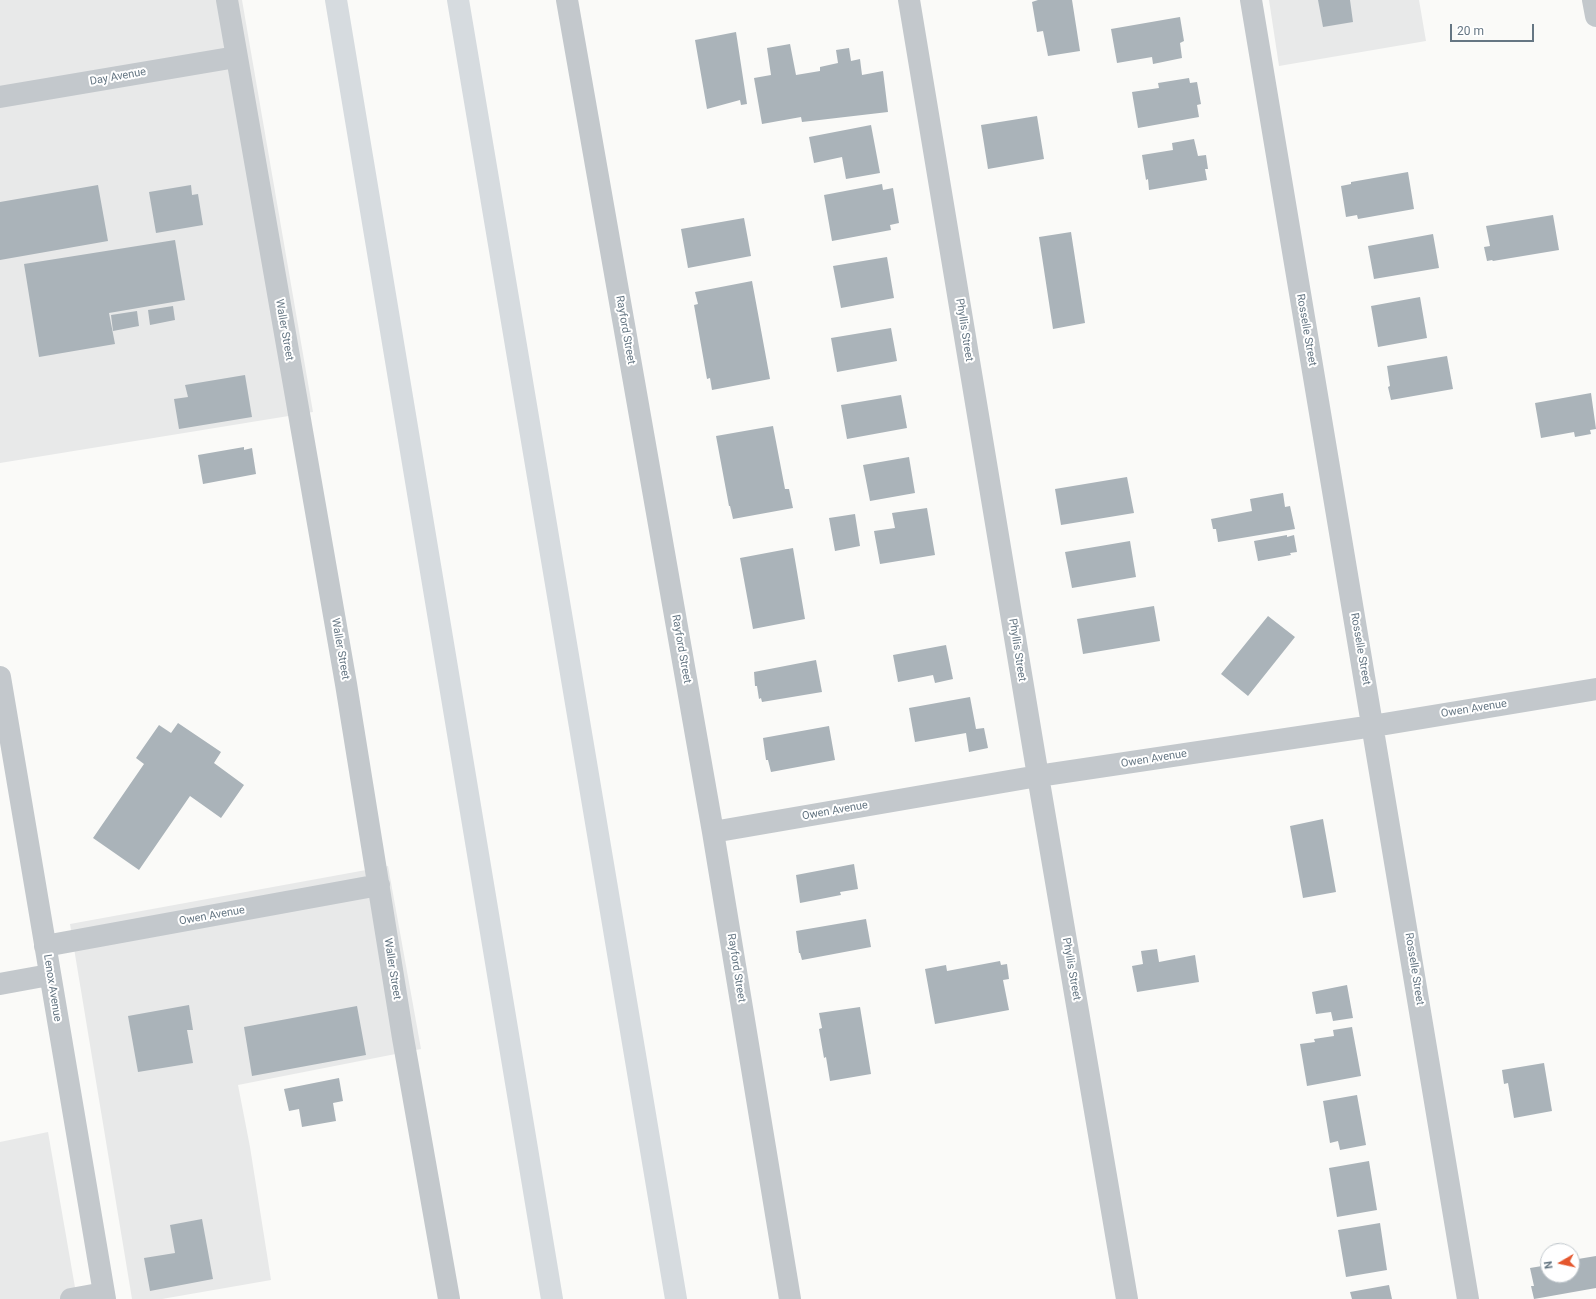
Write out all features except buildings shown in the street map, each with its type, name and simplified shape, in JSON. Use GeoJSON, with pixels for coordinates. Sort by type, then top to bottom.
{"type":"FeatureCollection","features":[{"type":"Feature","properties":{"kind":"highway"},"geometry":{"type":"LineString","coordinates":[[336,0],[552,1299]]}},
{"type":"Feature","properties":{"kind":"highway"},"geometry":{"type":"LineString","coordinates":[[458,0],[676,1299]]}},
{"type":"Feature","properties":{"kind":"street","name":"Waller Street"},"geometry":{"type":"LineString","coordinates":[[227,0],[346,684],[378,885],[449,1299]]}},
{"type":"Feature","properties":{"kind":"street","name":"Phyllis Street"},"geometry":{"type":"LineString","coordinates":[[909,0],[1038,776],[1127,1299]]}},
{"type":"Feature","properties":{"kind":"street","name":"Rosselle Street"},"geometry":{"type":"LineString","coordinates":[[1251,0],[1468,1299]]}},
{"type":"Feature","properties":{"kind":"street"},"geometry":{"type":"LineString","coordinates":[[1593,0],[1596,16]]}},
{"type":"Feature","properties":{"kind":"street","name":"Rayford Street"},"geometry":{"type":"LineString","coordinates":[[572,1],[713,832],[790,1299]]}},
{"type":"Feature","properties":{"kind":"street","name":"Day Avenue"},"geometry":{"type":"LineString","coordinates":[[0,97],[236,57]]}},
{"type":"Feature","properties":{"kind":"street","name":"Lenox Avenue"},"geometry":{"type":"LineString","coordinates":[[0,683],[104,1296]]}},
{"type":"Feature","properties":{"kind":"street","name":"Owen Avenue"},"geometry":{"type":"LineString","coordinates":[[713,832],[1038,776],[1373,726],[1596,689]]}},
{"type":"Feature","properties":{"kind":"street","name":"Owen Avenue"},"geometry":{"type":"LineString","coordinates":[[45,946],[378,885]]}},
{"type":"Feature","properties":{"kind":"street"},"geometry":{"type":"LineString","coordinates":[[0,984],[49,975]]}},
{"type":"Feature","properties":{"kind":"street"},"geometry":{"type":"LineString","coordinates":[[71,1299],[104,1296]]}},
{"type":"Feature","properties":{"kind":"shaded area"},"geometry":{"type":"Polygon","coordinates":[[[0,0],[242,0],[313,412],[0,463],[0,0]]]}},
{"type":"Feature","properties":{"kind":"shaded area"},"geometry":{"type":"Polygon","coordinates":[[[1269,0],[1419,0],[1426,41],[1279,66],[1269,0]]]}},
{"type":"Feature","properties":{"kind":"shaded area"},"geometry":{"type":"Polygon","coordinates":[[[388,866],[421,1049],[238,1085],[250,1147],[271,1280],[162,1299],[132,1299],[70,924],[388,866]]]}},
{"type":"Feature","properties":{"kind":"shaded area"},"geometry":{"type":"Polygon","coordinates":[[[48,1132],[77,1299],[0,1299],[0,1142],[48,1132]]]}}]}
